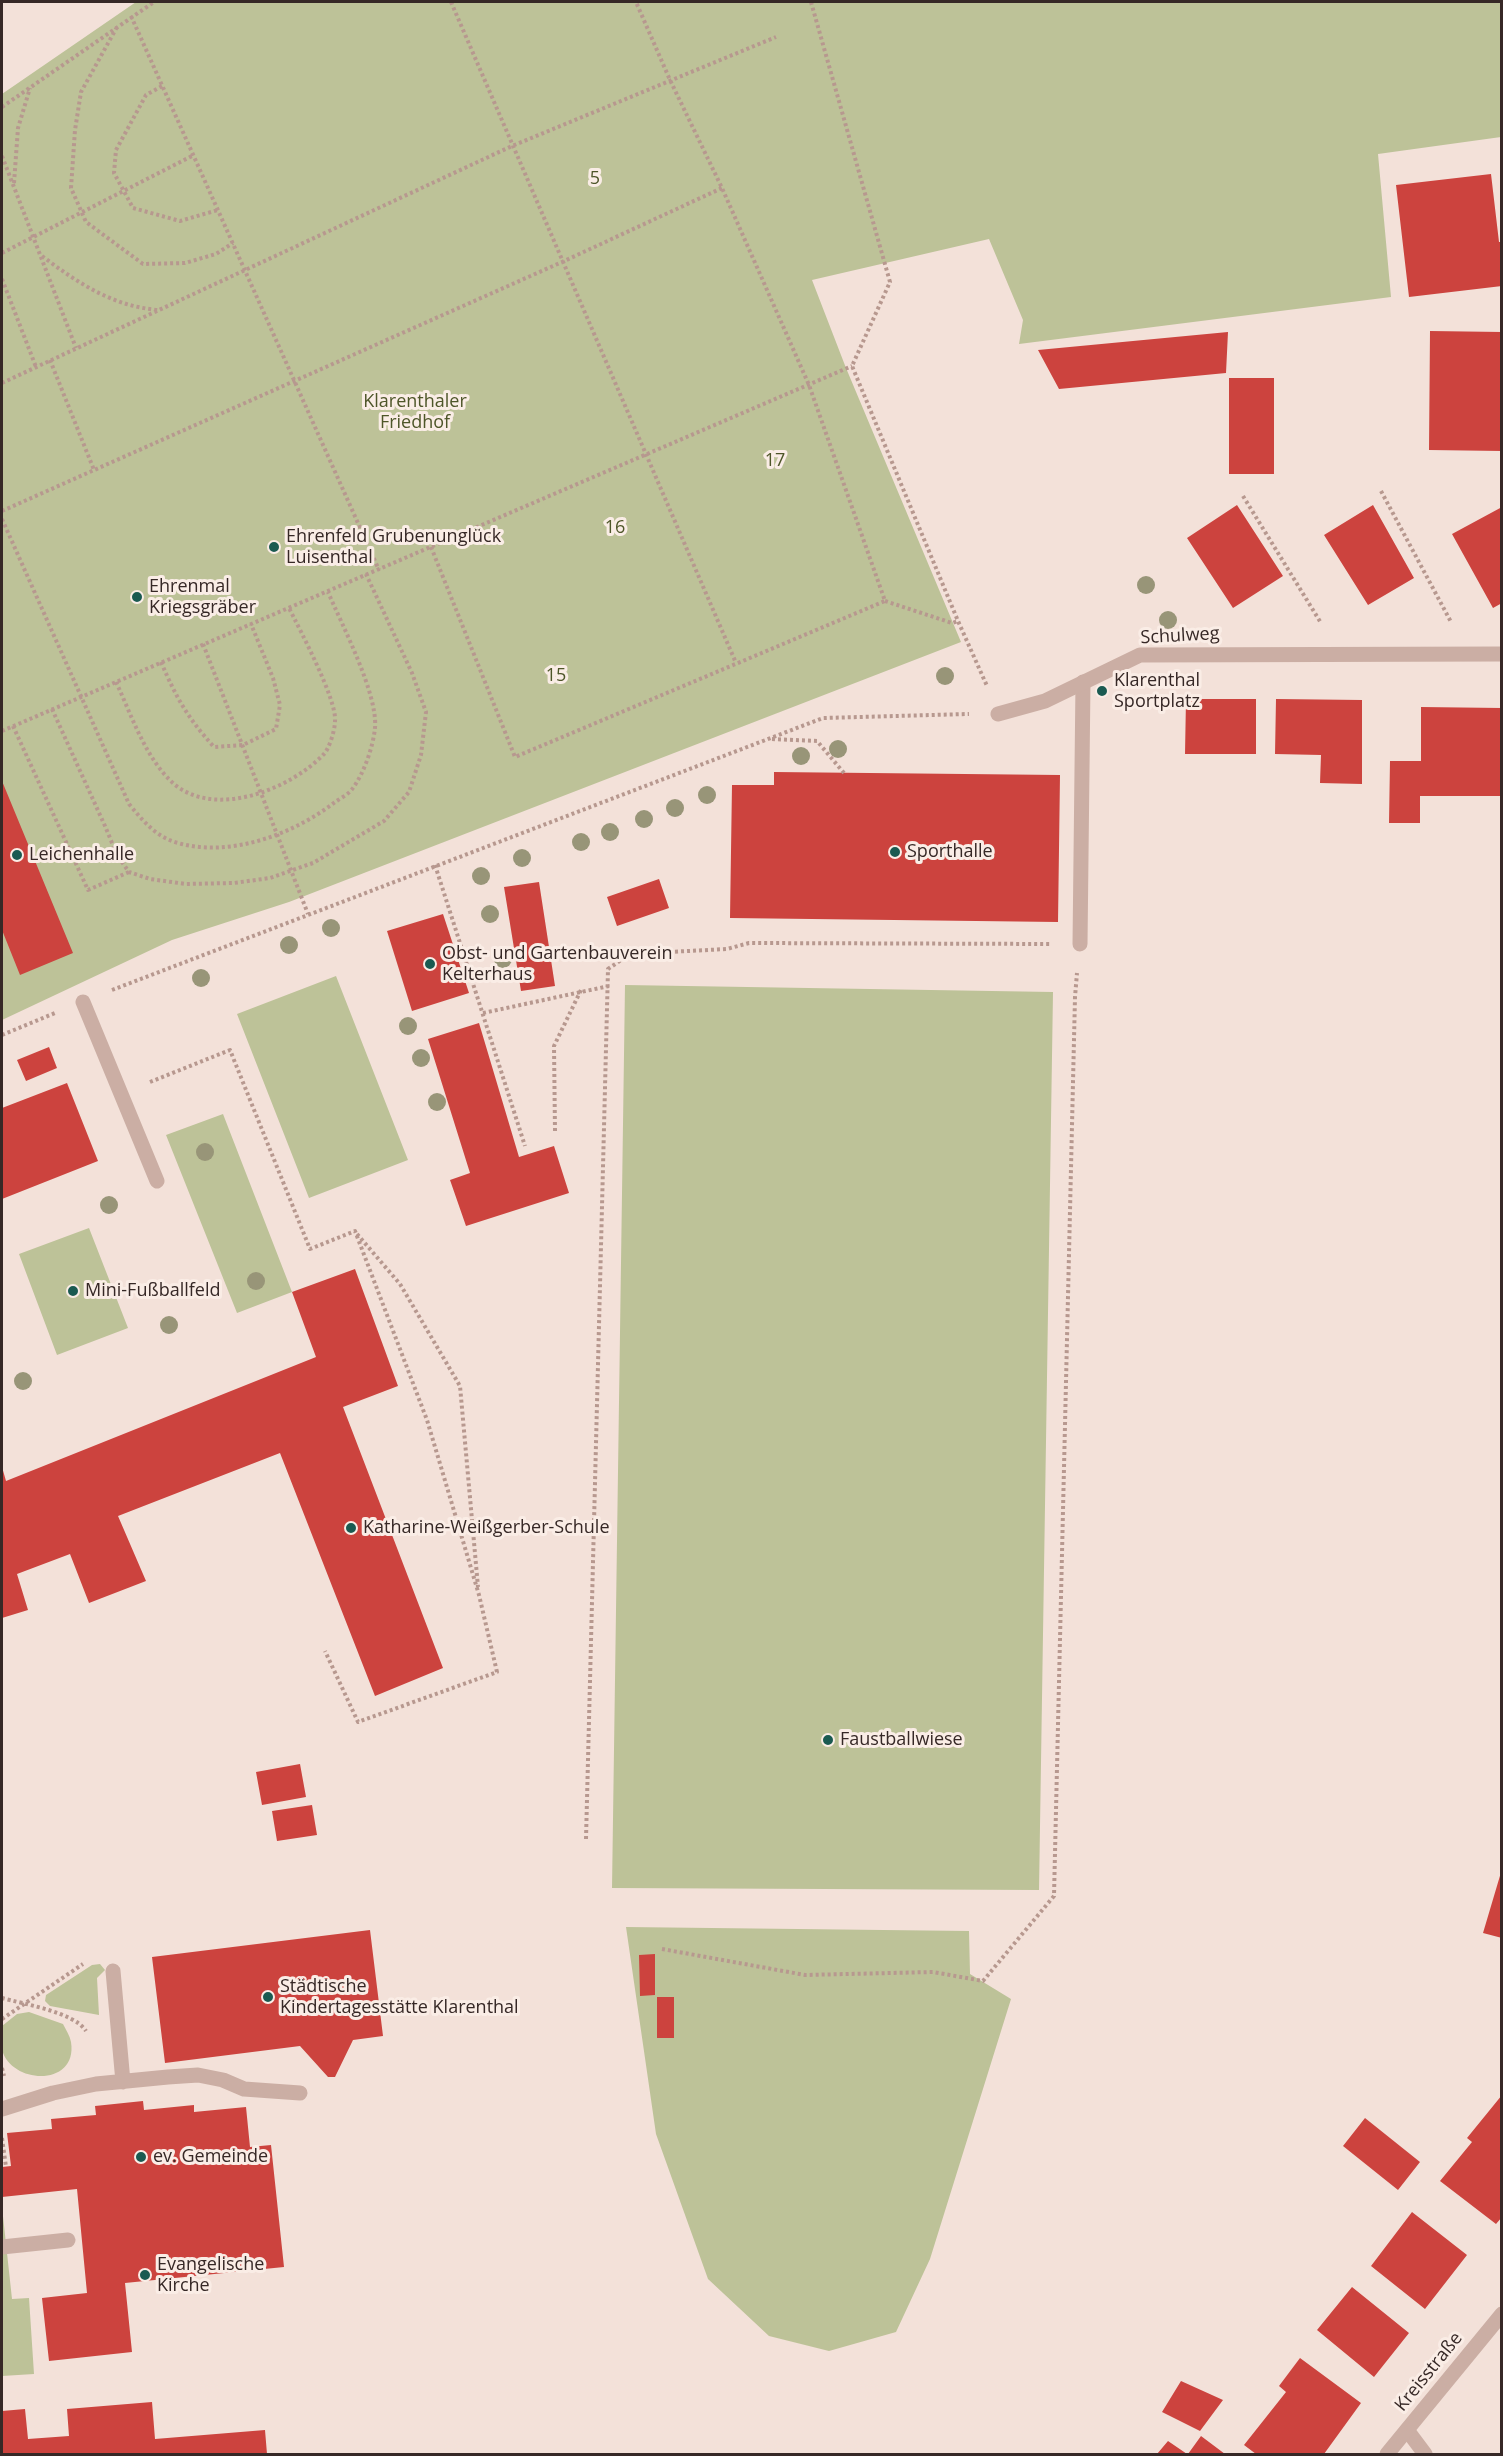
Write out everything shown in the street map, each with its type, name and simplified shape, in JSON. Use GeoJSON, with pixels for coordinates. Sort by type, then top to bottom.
{"type":"FeatureCollection","features":[{"type":"Feature","properties":{"kind":"street","name":"Schulweg"},"geometry":{"type":"LineString","coordinates":[[998,714],[1045,701],[1140,655],[1502,654]]}},
{"type":"Feature","properties":{"kind":"street"},"geometry":{"type":"LineString","coordinates":[[1080,944],[1083,682]]}},
{"type":"Feature","properties":{"kind":"street"},"geometry":{"type":"LineString","coordinates":[[83,1002],[157,1181]]}},
{"type":"Feature","properties":{"kind":"street"},"geometry":{"type":"LineString","coordinates":[[113,1971],[123,2082]]}},
{"type":"Feature","properties":{"kind":"street"},"geometry":{"type":"LineString","coordinates":[[2,2109],[52,2093],[96,2084],[198,2075],[223,2080],[244,2089],[300,2093]]}},
{"type":"Feature","properties":{"kind":"street"},"geometry":{"type":"LineString","coordinates":[[2,2247],[68,2240]]}},
{"type":"Feature","properties":{"kind":"street","name":"Kreisstraße"},"geometry":{"type":"LineString","coordinates":[[1387,2454],[1502,2314]]}},
{"type":"Feature","properties":{"kind":"street"},"geometry":{"type":"LineString","coordinates":[[1407,2430],[1425,2454]]}},
{"type":"Feature","properties":{"kind":"path"},"geometry":{"type":"LineString","coordinates":[[2,107],[154,2]]}},
{"type":"Feature","properties":{"kind":"path"},"geometry":{"type":"LineString","coordinates":[[451,2],[736,663]]}},
{"type":"Feature","properties":{"kind":"path"},"geometry":{"type":"LineString","coordinates":[[636,2],[670,80],[722,188],[809,385],[885,601]]}},
{"type":"Feature","properties":{"kind":"path"},"geometry":{"type":"LineString","coordinates":[[2,731],[852,366],[890,282],[810,2]]}},
{"type":"Feature","properties":{"kind":"path"},"geometry":{"type":"LineString","coordinates":[[131,16],[379,570]]}},
{"type":"Feature","properties":{"kind":"path"},"geometry":{"type":"LineString","coordinates":[[117,27],[81,92],[75,130],[71,188],[86,222],[143,264],[185,263],[216,254],[233,243]]}},
{"type":"Feature","properties":{"kind":"path"},"geometry":{"type":"LineString","coordinates":[[2,383],[512,146],[776,37]]}},
{"type":"Feature","properties":{"kind":"path"},"geometry":{"type":"LineString","coordinates":[[162,86],[146,95],[116,150],[114,173],[133,208],[180,220],[218,210]]}},
{"type":"Feature","properties":{"kind":"path"},"geometry":{"type":"LineString","coordinates":[[14,184],[18,128],[31,87]]}},
{"type":"Feature","properties":{"kind":"path"},"geometry":{"type":"LineString","coordinates":[[2,156],[76,348]]}},
{"type":"Feature","properties":{"kind":"path"},"geometry":{"type":"LineString","coordinates":[[2,253],[192,156]]}},
{"type":"Feature","properties":{"kind":"path"},"geometry":{"type":"LineString","coordinates":[[2,511],[562,262],[722,188]]}},
{"type":"Feature","properties":{"kind":"path"},"geometry":{"type":"LineString","coordinates":[[41,256],[78,284],[140,309],[159,310]]}},
{"type":"Feature","properties":{"kind":"path"},"geometry":{"type":"LineString","coordinates":[[2,279],[36,367]]}},
{"type":"Feature","properties":{"kind":"path"},"geometry":{"type":"LineString","coordinates":[[50,360],[94,470]]}},
{"type":"Feature","properties":{"kind":"path"},"geometry":{"type":"LineString","coordinates":[[2,1035],[308,914],[823,718],[998,714],[980,666],[958,621],[852,366]]}},
{"type":"Feature","properties":{"kind":"path"},"geometry":{"type":"LineString","coordinates":[[1381,491],[1468,654]]}},
{"type":"Feature","properties":{"kind":"path"},"geometry":{"type":"LineString","coordinates":[[1243,496],[1341,653]]}},
{"type":"Feature","properties":{"kind":"path"},"geometry":{"type":"LineString","coordinates":[[2,519],[129,804],[149,829],[177,843],[208,846],[255,843],[317,816],[352,789],[367,760],[375,727],[368,685],[328,591]]}},
{"type":"Feature","properties":{"kind":"path"},"geometry":{"type":"LineString","coordinates":[[431,547],[515,757],[885,601],[952,623],[958,621]]}},
{"type":"Feature","properties":{"kind":"path"},"geometry":{"type":"LineString","coordinates":[[52,709],[117,855],[129,872],[150,879],[186,884],[234,883],[270,878],[314,863],[384,821],[409,792],[421,755],[426,712],[412,673],[366,574]]}},
{"type":"Feature","properties":{"kind":"path"},"geometry":{"type":"LineString","coordinates":[[116,682],[149,755],[175,784],[202,798],[237,800],[261,794],[292,778],[325,754],[335,720],[325,685],[289,608]]}},
{"type":"Feature","properties":{"kind":"path"},"geometry":{"type":"LineString","coordinates":[[161,662],[176,697],[191,723],[214,747],[243,745],[276,729],[280,705],[273,678],[251,624]]}},
{"type":"Feature","properties":{"kind":"path"},"geometry":{"type":"LineString","coordinates":[[202,644],[308,914]]}},
{"type":"Feature","properties":{"kind":"path"},"geometry":{"type":"LineString","coordinates":[[14,726],[88,890],[129,872]]}},
{"type":"Feature","properties":{"kind":"path"},"geometry":{"type":"LineString","coordinates":[[768,739],[817,741],[844,773]]}},
{"type":"Feature","properties":{"kind":"path"},"geometry":{"type":"LineString","coordinates":[[435,865],[525,1146]]}},
{"type":"Feature","properties":{"kind":"path"},"geometry":{"type":"LineString","coordinates":[[586,1839],[608,969],[630,954],[727,949],[749,943],[1080,944],[1075,997],[1054,1896],[983,1981],[933,1972],[806,1975],[662,1949]]}},
{"type":"Feature","properties":{"kind":"path"},"geometry":{"type":"LineString","coordinates":[[483,1013],[581,990],[609,986]]}},
{"type":"Feature","properties":{"kind":"path"},"geometry":{"type":"LineString","coordinates":[[555,1131],[554,1046],[581,990]]}},
{"type":"Feature","properties":{"kind":"path"},"geometry":{"type":"LineString","coordinates":[[121,1093],[230,1050],[310,1249],[354,1231]]}},
{"type":"Feature","properties":{"kind":"path"},"geometry":{"type":"LineString","coordinates":[[325,1652],[358,1722],[497,1672],[479,1596],[427,1420],[354,1231]]}},
{"type":"Feature","properties":{"kind":"path"},"geometry":{"type":"LineString","coordinates":[[354,1231],[400,1284],[460,1386],[479,1596]]}},
{"type":"Feature","properties":{"kind":"path"},"geometry":{"type":"LineString","coordinates":[[2,2019],[87,1961],[99,1957],[109,1962],[113,1971]]}},
{"type":"Feature","properties":{"kind":"path"},"geometry":{"type":"LineString","coordinates":[[2,1998],[67,2016],[84,2027],[87,2034]]}},
{"type":"Feature","properties":{"kind":"path"},"geometry":{"type":"LineString","coordinates":[[2,2133],[6,2167]]}},
{"type":"Feature","properties":{"kind":"green space","name":"Klarenthaler Friedhof"},"geometry":{"type":"Polygon","coordinates":[[[136,2],[1501,2],[1501,137],[1378,154],[1391,297],[1019,344],[1023,320],[989,239],[812,280],[846,368],[961,642],[289,902],[172,940],[2,1020],[2,94],[136,2]]]}},
{"type":"Feature","properties":{"kind":"green space"},"geometry":{"type":"Polygon","coordinates":[[[336,976],[408,1160],[309,1198],[237,1014],[336,976]]]}},
{"type":"Feature","properties":{"kind":"green space"},"geometry":{"type":"Polygon","coordinates":[[[625,985],[1053,992],[1039,1890],[612,1888],[625,985]]]}},
{"type":"Feature","properties":{"kind":"green space"},"geometry":{"type":"Polygon","coordinates":[[[223,1114],[292,1292],[237,1313],[166,1135],[223,1114]]]}},
{"type":"Feature","properties":{"kind":"green space","name":"Mini-Fußballfeld"},"geometry":{"type":"Polygon","coordinates":[[[89,1228],[128,1328],[57,1355],[19,1254],[89,1228]]]}},
{"type":"Feature","properties":{"kind":"green space"},"geometry":{"type":"Polygon","coordinates":[[[626,1927],[969,1931],[970,1974],[1011,1999],[930,2259],[896,2332],[829,2351],[769,2336],[708,2279],[656,2134],[626,1927]]]}},
{"type":"Feature","properties":{"kind":"green space"},"geometry":{"type":"Polygon","coordinates":[[[100,1964],[105,1970],[97,1978],[99,2015],[50,2006],[45,2001],[46,1995],[92,1965],[100,1964]]]}},
{"type":"Feature","properties":{"kind":"green space"},"geometry":{"type":"Polygon","coordinates":[[[29,2012],[63,2024],[69,2035],[70,2057],[65,2067],[55,2074],[30,2075],[18,2070],[8,2062],[2,2050],[2,2026],[17,2014],[29,2012]]]}},
{"type":"Feature","properties":{"kind":"green space"},"geometry":{"type":"Polygon","coordinates":[[[2,2207],[12,2299],[29,2298],[34,2374],[2,2376],[2,2207]]]}},
{"type":"Feature","properties":{"kind":"building"},"geometry":{"type":"Polygon","coordinates":[[[1491,174],[1499,242],[1502,242],[1502,286],[1409,297],[1396,185],[1491,174]]]}},
{"type":"Feature","properties":{"kind":"building"},"geometry":{"type":"Polygon","coordinates":[[[1430,331],[1502,332],[1502,451],[1429,450],[1430,331]]]}},
{"type":"Feature","properties":{"kind":"building"},"geometry":{"type":"Polygon","coordinates":[[[1228,332],[1226,373],[1059,389],[1038,350],[1228,332]]]}},
{"type":"Feature","properties":{"kind":"building"},"geometry":{"type":"Polygon","coordinates":[[[1229,378],[1274,378],[1274,474],[1229,474],[1229,378]]]}},
{"type":"Feature","properties":{"kind":"building"},"geometry":{"type":"Polygon","coordinates":[[[1237,505],[1283,576],[1233,608],[1187,538],[1237,505]]]}},
{"type":"Feature","properties":{"kind":"building"},"geometry":{"type":"Polygon","coordinates":[[[1373,505],[1414,578],[1368,605],[1324,535],[1373,505]]]}},
{"type":"Feature","properties":{"kind":"building"},"geometry":{"type":"Polygon","coordinates":[[[1502,507],[1502,603],[1493,608],[1452,534],[1502,507]]]}},
{"type":"Feature","properties":{"kind":"building"},"geometry":{"type":"Polygon","coordinates":[[[1186,699],[1256,699],[1256,754],[1185,754],[1186,699]]]}},
{"type":"Feature","properties":{"kind":"building"},"geometry":{"type":"Polygon","coordinates":[[[1276,699],[1362,700],[1362,784],[1320,783],[1321,755],[1275,754],[1276,699]]]}},
{"type":"Feature","properties":{"kind":"building"},"geometry":{"type":"Polygon","coordinates":[[[1421,707],[1502,708],[1502,796],[1420,796],[1420,823],[1389,823],[1390,761],[1421,761],[1421,707]]]}},
{"type":"Feature","properties":{"kind":"building","name":"Sporthalle"},"geometry":{"type":"Polygon","coordinates":[[[774,772],[1060,775],[1058,922],[730,918],[732,785],[774,785],[774,772]]]}},
{"type":"Feature","properties":{"kind":"building","name":"Leichenhalle"},"geometry":{"type":"Polygon","coordinates":[[[2,781],[73,953],[20,975],[2,930],[2,781]]]}},
{"type":"Feature","properties":{"kind":"building"},"geometry":{"type":"Polygon","coordinates":[[[659,879],[669,908],[617,926],[607,897],[659,879]]]}},
{"type":"Feature","properties":{"kind":"building"},"geometry":{"type":"Polygon","coordinates":[[[539,882],[555,986],[521,991],[504,887],[539,882]]]}},
{"type":"Feature","properties":{"kind":"building"},"geometry":{"type":"Polygon","coordinates":[[[443,914],[469,993],[412,1011],[387,931],[443,914]]]}},
{"type":"Feature","properties":{"kind":"building"},"geometry":{"type":"Polygon","coordinates":[[[479,1023],[519,1157],[554,1146],[569,1193],[466,1226],[450,1180],[470,1173],[428,1039],[479,1023]]]}},
{"type":"Feature","properties":{"kind":"building"},"geometry":{"type":"Polygon","coordinates":[[[49,1047],[57,1068],[26,1081],[17,1060],[49,1047]]]}},
{"type":"Feature","properties":{"kind":"building"},"geometry":{"type":"Polygon","coordinates":[[[67,1083],[98,1161],[2,1199],[2,1108],[67,1083]]]}},
{"type":"Feature","properties":{"kind":"building"},"geometry":{"type":"Polygon","coordinates":[[[355,1269],[398,1386],[343,1407],[443,1668],[375,1696],[280,1453],[118,1516],[146,1581],[89,1603],[70,1554],[17,1574],[28,1610],[2,1618],[2,1467],[6,1481],[316,1357],[292,1292],[355,1269]]]}},
{"type":"Feature","properties":{"kind":"building"},"geometry":{"type":"Polygon","coordinates":[[[300,1764],[306,1797],[262,1805],[256,1772],[300,1764]]]}},
{"type":"Feature","properties":{"kind":"building"},"geometry":{"type":"Polygon","coordinates":[[[312,1805],[317,1835],[277,1841],[272,1811],[312,1805]]]}},
{"type":"Feature","properties":{"kind":"building"},"geometry":{"type":"Polygon","coordinates":[[[1502,1869],[1502,1938],[1483,1933],[1502,1869]]]}},
{"type":"Feature","properties":{"kind":"building","name":"Städtische Kindertagesstätte Klarenthal"},"geometry":{"type":"Polygon","coordinates":[[[370,1930],[383,2036],[353,2040],[335,2077],[328,2077],[300,2046],[165,2063],[152,1957],[370,1930]]]}},
{"type":"Feature","properties":{"kind":"building"},"geometry":{"type":"Polygon","coordinates":[[[655,1954],[655,1995],[640,1996],[639,1955],[655,1954]]]}},
{"type":"Feature","properties":{"kind":"building"},"geometry":{"type":"Polygon","coordinates":[[[657,1997],[674,1997],[674,2038],[657,2038],[657,1997]]]}},
{"type":"Feature","properties":{"kind":"building"},"geometry":{"type":"Polygon","coordinates":[[[1502,2095],[1502,2217],[1496,2224],[1440,2181],[1472,2142],[1467,2138],[1502,2095]]]}},
{"type":"Feature","properties":{"kind":"building"},"geometry":{"type":"Polygon","coordinates":[[[143,2101],[144,2110],[194,2105],[194,2112],[246,2107],[250,2147],[271,2145],[284,2267],[125,2283],[132,2352],[49,2361],[42,2298],[87,2293],[77,2189],[2,2197],[2,2167],[11,2166],[7,2133],[52,2129],[51,2119],[96,2115],[95,2106],[143,2101]]]}},
{"type":"Feature","properties":{"kind":"building"},"geometry":{"type":"Polygon","coordinates":[[[1365,2118],[1420,2162],[1398,2190],[1343,2146],[1365,2118]]]}},
{"type":"Feature","properties":{"kind":"building"},"geometry":{"type":"Polygon","coordinates":[[[1412,2212],[1467,2255],[1425,2309],[1371,2266],[1412,2212]]]}},
{"type":"Feature","properties":{"kind":"building"},"geometry":{"type":"Polygon","coordinates":[[[1352,2287],[1409,2333],[1374,2377],[1317,2330],[1352,2287]]]}},
{"type":"Feature","properties":{"kind":"building"},"geometry":{"type":"Polygon","coordinates":[[[1300,2358],[1361,2403],[1324,2454],[1256,2454],[1244,2445],[1286,2392],[1279,2386],[1300,2358]]]}},
{"type":"Feature","properties":{"kind":"building"},"geometry":{"type":"Polygon","coordinates":[[[1181,2381],[1223,2400],[1200,2431],[1162,2412],[1181,2381]]]}},
{"type":"Feature","properties":{"kind":"building"},"geometry":{"type":"Polygon","coordinates":[[[152,2402],[155,2439],[265,2430],[267,2454],[2,2454],[2,2411],[25,2409],[28,2439],[69,2436],[67,2409],[152,2402]]]}},
{"type":"Feature","properties":{"kind":"building"},"geometry":{"type":"Polygon","coordinates":[[[1201,2436],[1225,2454],[1188,2454],[1201,2436]]]}},
{"type":"Feature","properties":{"kind":"building"},"geometry":{"type":"Polygon","coordinates":[[[1168,2441],[1187,2454],[1157,2454],[1168,2441]]]}},
{"type":"Feature","properties":{"kind":"place","name":"Ehrenfeld Grubenunglück Luisenthal"},"geometry":{"type":"Point","coordinates":[274,547]}},
{"type":"Feature","properties":{"kind":"place","name":"Ehrenmal Kriegsgräber"},"geometry":{"type":"Point","coordinates":[137,597]}},
{"type":"Feature","properties":{"kind":"place","name":"Klarenthal Sportplatz"},"geometry":{"type":"Point","coordinates":[1102,691]}},
{"type":"Feature","properties":{"kind":"place","name":"Sporthalle"},"geometry":{"type":"Point","coordinates":[895,852]}},
{"type":"Feature","properties":{"kind":"place","name":"Leichenhalle"},"geometry":{"type":"Point","coordinates":[17,855]}},
{"type":"Feature","properties":{"kind":"place","name":"Obst- und Gartenbauverein Kelterhaus"},"geometry":{"type":"Point","coordinates":[430,964]}},
{"type":"Feature","properties":{"kind":"place","name":"Mini-Fußballfeld"},"geometry":{"type":"Point","coordinates":[73,1291]}},
{"type":"Feature","properties":{"kind":"place","name":"Katharine-Weißgerber-Schule"},"geometry":{"type":"Point","coordinates":[351,1528]}},
{"type":"Feature","properties":{"kind":"place","name":"Faustballwiese"},"geometry":{"type":"Point","coordinates":[828,1740]}},
{"type":"Feature","properties":{"kind":"place","name":"Städtische Kindertagesstätte Klarenthal"},"geometry":{"type":"Point","coordinates":[268,1997]}},
{"type":"Feature","properties":{"kind":"place","name":"ev. Gemeinde"},"geometry":{"type":"Point","coordinates":[141,2157]}},
{"type":"Feature","properties":{"kind":"place","name":"Evangelische Kirche"},"geometry":{"type":"Point","coordinates":[145,2275]}},
{"type":"Feature","properties":{"kind":"park label","name":"5"},"geometry":{"type":"Point","coordinates":[595,179]}},
{"type":"Feature","properties":{"kind":"park label","name":"17"},"geometry":{"type":"Point","coordinates":[775,461]}},
{"type":"Feature","properties":{"kind":"park label","name":"16"},"geometry":{"type":"Point","coordinates":[615,528]}},
{"type":"Feature","properties":{"kind":"park label","name":"15"},"geometry":{"type":"Point","coordinates":[556,676]}}]}
